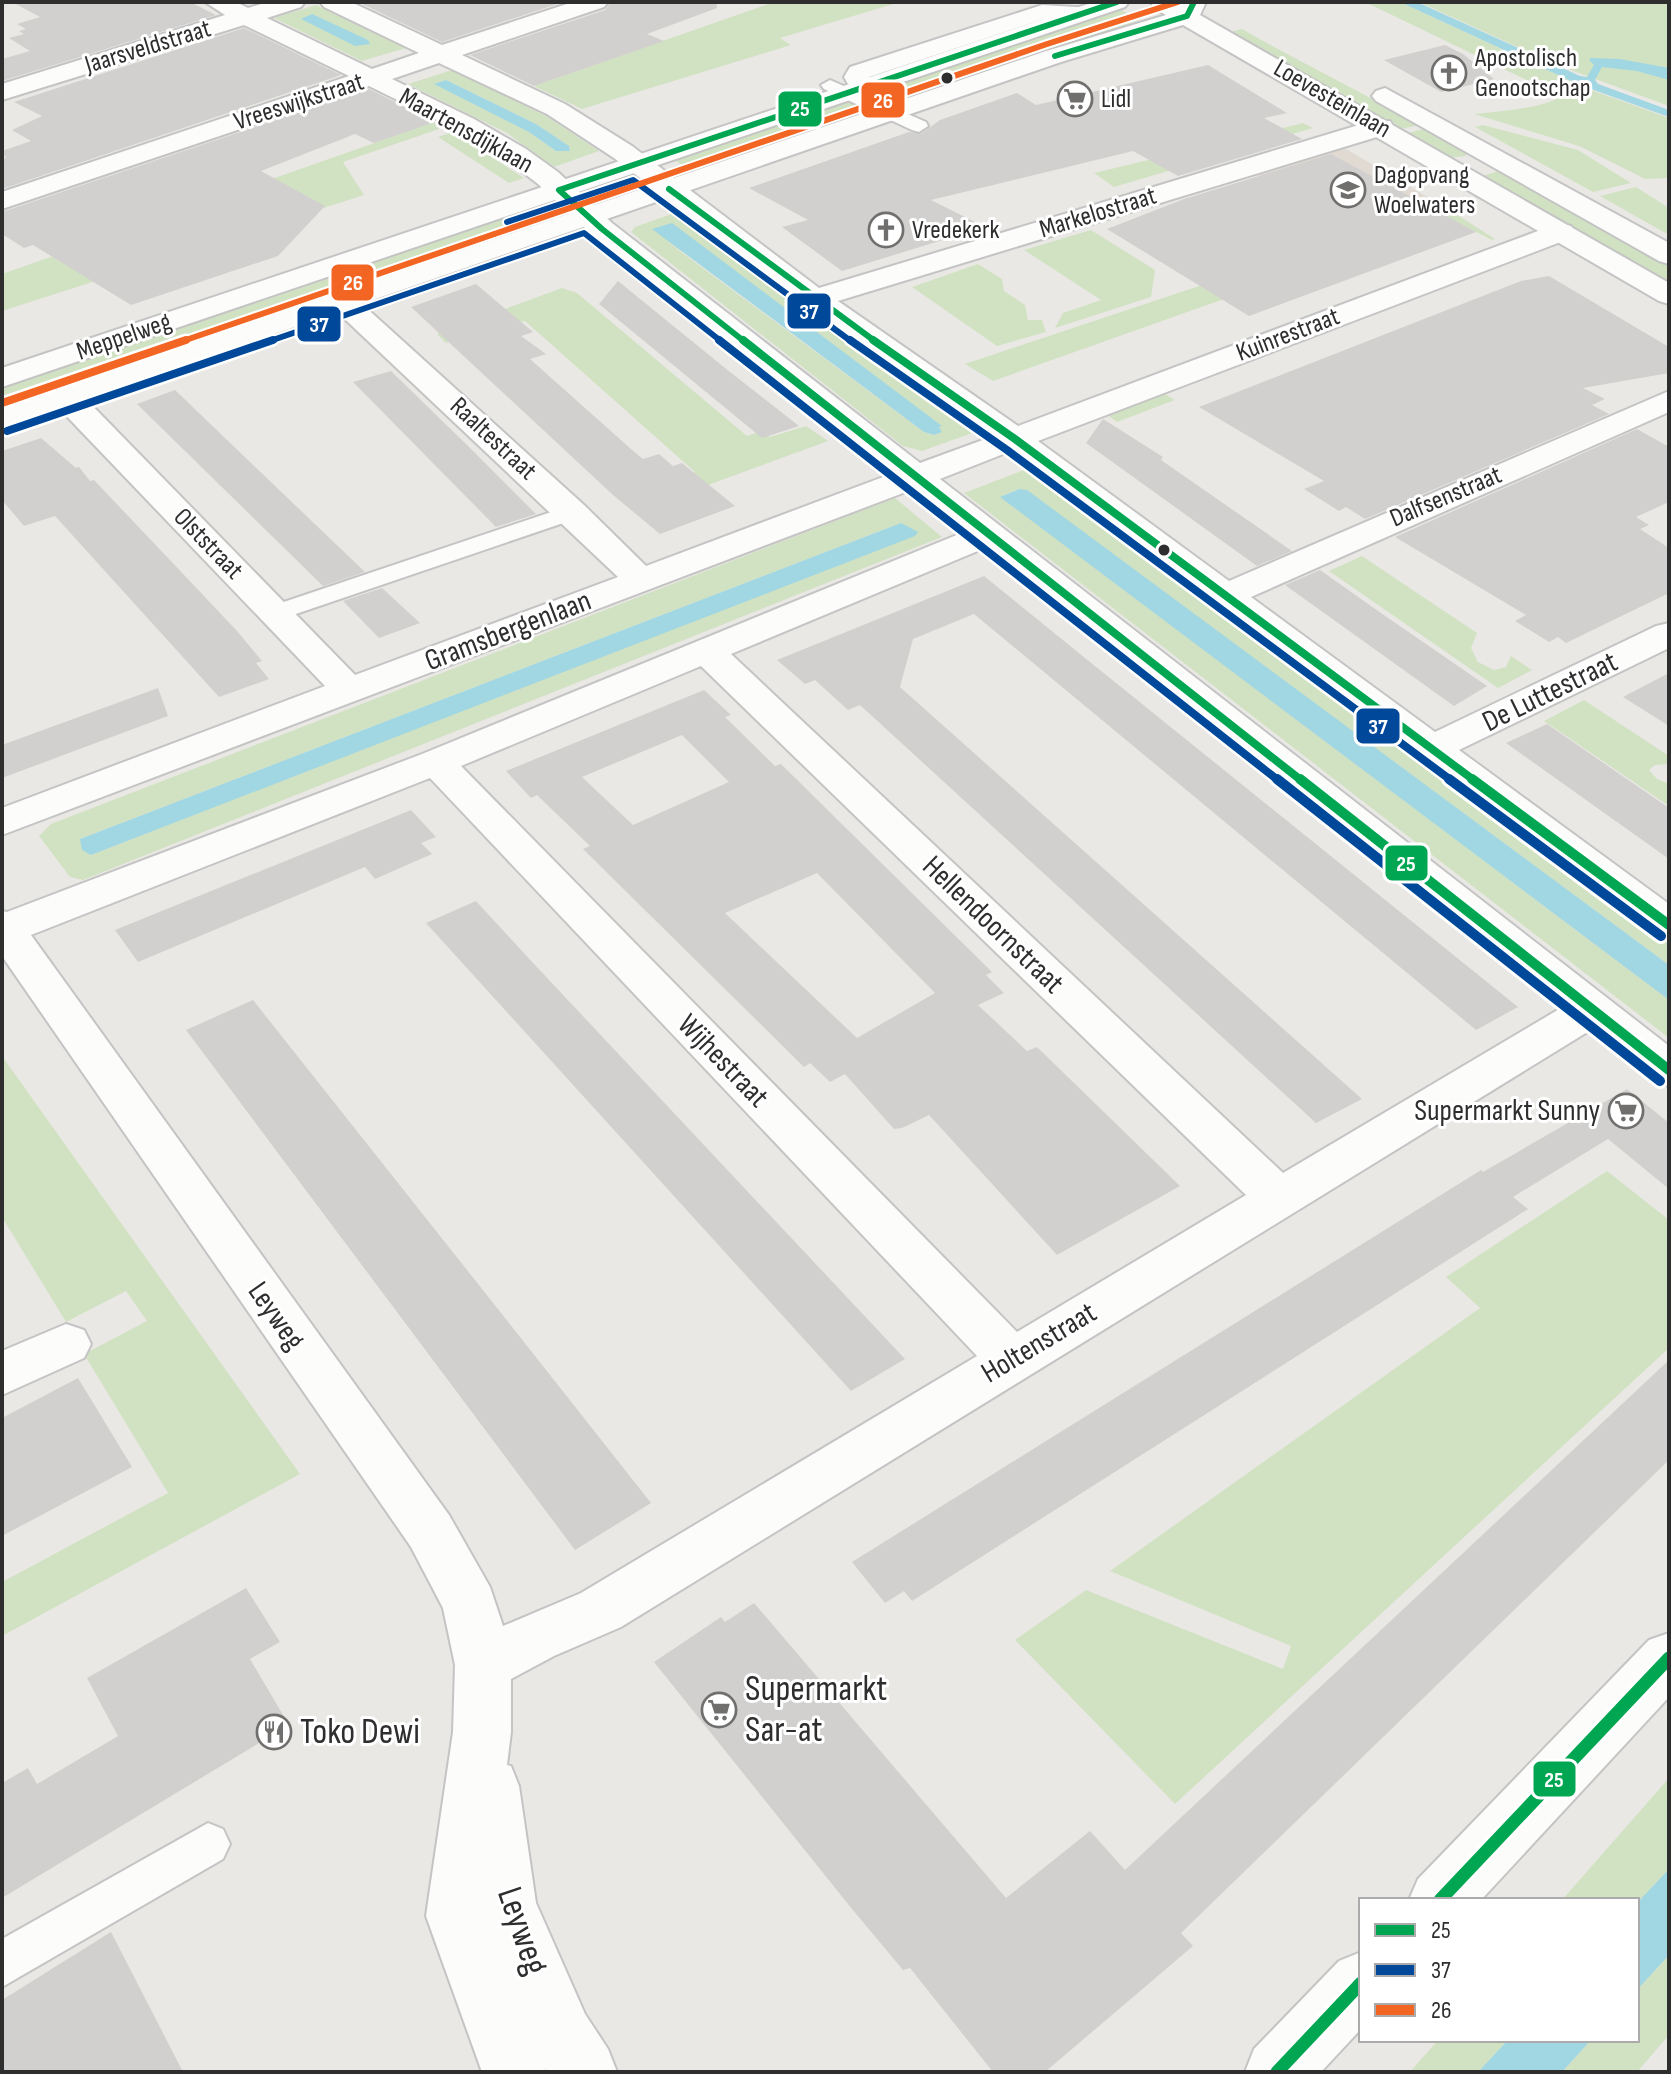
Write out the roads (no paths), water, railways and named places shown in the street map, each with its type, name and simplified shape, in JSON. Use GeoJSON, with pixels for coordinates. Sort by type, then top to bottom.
{"type":"FeatureCollection","features":[{"type":"Feature","properties":{"kind":"street","name":"Maartensdijklaan"},"geometry":{"type":"LineString","coordinates":[[217,2],[465,124],[548,178],[587,217],[1669,1070]]}},
{"type":"Feature","properties":{"kind":"street","name":"Jaarsveldstraat"},"geometry":{"type":"LineString","coordinates":[[2,92],[293,2]]}},
{"type":"Feature","properties":{"kind":"street","name":"Maartensdijklaan"},"geometry":{"type":"LineString","coordinates":[[332,2],[556,109],[636,164],[815,299],[1015,439],[1669,925]]}},
{"type":"Feature","properties":{"kind":"street","name":"Vreeswijkstraat"},"geometry":{"type":"LineString","coordinates":[[2,201],[596,2]]}},
{"type":"Feature","properties":{"kind":"street","name":"Meppelweg"},"geometry":{"type":"LineString","coordinates":[[2,378],[844,91],[1117,2]]}},
{"type":"Feature","properties":{"kind":"street","name":"Loevesteinlaan"},"geometry":{"type":"LineString","coordinates":[[1160,2],[1190,9],[1381,127],[1669,295]]}},
{"type":"Feature","properties":{"kind":"street","name":"Meppelweg"},"geometry":{"type":"LineString","coordinates":[[2,418],[1190,9]]}},
{"type":"Feature","properties":{"kind":"street","name":"Loevesteinlaan"},"geometry":{"type":"LineString","coordinates":[[1367,86],[1669,255]]}},
{"type":"Feature","properties":{"kind":"street"},"geometry":{"type":"LineString","coordinates":[[844,91],[885,115],[919,126]]}},
{"type":"Feature","properties":{"kind":"street","name":"Markelostraat"},"geometry":{"type":"LineString","coordinates":[[815,299],[1381,127]]}},
{"type":"Feature","properties":{"kind":"street","name":"Kuinrestraat"},"geometry":{"type":"LineString","coordinates":[[1015,439],[1561,232]]}},
{"type":"Feature","properties":{"kind":"street","name":"Raaltestraat"},"geometry":{"type":"LineString","coordinates":[[342,301],[572,512],[641,580]]}},
{"type":"Feature","properties":{"kind":"street","name":"Olststraat"},"geometry":{"type":"LineString","coordinates":[[66,397],[350,691]]}},
{"type":"Feature","properties":{"kind":"street","name":"Dalfsenstraat"},"geometry":{"type":"LineString","coordinates":[[1224,596],[1669,400]]}},
{"type":"Feature","properties":{"kind":"street","name":"Gramsbergenlaan"},"geometry":{"type":"LineString","coordinates":[[2,822],[1015,439]]}},
{"type":"Feature","properties":{"kind":"street"},"geometry":{"type":"LineString","coordinates":[[275,613],[572,512]]}},
{"type":"Feature","properties":{"kind":"street"},"geometry":{"type":"LineString","coordinates":[[4,927],[436,762],[989,534]]}},
{"type":"Feature","properties":{"kind":"street","name":"De Luttestraat"},"geometry":{"type":"LineString","coordinates":[[1431,749],[1669,634]]}},
{"type":"Feature","properties":{"kind":"street","name":"Hellendoornstraat"},"geometry":{"type":"LineString","coordinates":[[706,650],[1281,1200]]}},
{"type":"Feature","properties":{"kind":"street","name":"Wijhestraat"},"geometry":{"type":"LineString","coordinates":[[436,762],[1011,1359]]}},
{"type":"Feature","properties":{"kind":"street","name":"Leyweg"},"geometry":{"type":"LineString","coordinates":[[4,927],[430,1531],[470,1604],[483,1665],[482,1732],[457,1916],[514,2072]]}},
{"type":"Feature","properties":{"kind":"street","name":"Holtenstraat"},"geometry":{"type":"LineString","coordinates":[[483,1665],[534,1638],[601,1610],[1590,1010]]}},
{"type":"Feature","properties":{"kind":"street"},"geometry":{"type":"LineString","coordinates":[[2,1374],[66,1344]]}},
{"type":"Feature","properties":{"kind":"street"},"geometry":{"type":"LineString","coordinates":[[1442,1898],[1669,1658]]}},
{"type":"Feature","properties":{"kind":"street","name":"Leyweg"},"geometry":{"type":"LineString","coordinates":[[482,1732],[506,1904],[562,2037],[585,2072]]}},
{"type":"Feature","properties":{"kind":"street"},"geometry":{"type":"LineString","coordinates":[[2,1964],[208,1844]]}},
{"type":"Feature","properties":{"kind":"street"},"geometry":{"type":"LineString","coordinates":[[1277,2072],[1359,1985]]}},
{"type":"Feature","properties":{"kind":"water"},"geometry":{"type":"Polygon","coordinates":[[[1400,2],[1417,2],[1580,76],[1587,77],[1594,65],[1589,60],[1591,58],[1620,59],[1669,68],[1669,80],[1637,71],[1602,67],[1595,80],[1598,84],[1669,110],[1669,117],[1580,85],[1400,2]]]}},
{"type":"Feature","properties":{"kind":"water"},"geometry":{"type":"Polygon","coordinates":[[[312,14],[368,40],[370,44],[355,46],[301,19],[312,14]]]}},
{"type":"Feature","properties":{"kind":"water"},"geometry":{"type":"Polygon","coordinates":[[[446,80],[536,124],[569,146],[570,151],[556,151],[529,132],[434,84],[446,80]]]}},
{"type":"Feature","properties":{"kind":"water"},"geometry":{"type":"Polygon","coordinates":[[[672,223],[942,426],[939,427],[942,432],[934,435],[924,432],[652,229],[672,223]]]}},
{"type":"Feature","properties":{"kind":"water"},"geometry":{"type":"Polygon","coordinates":[[[1019,489],[1027,490],[1669,965],[1669,1000],[1000,497],[1019,489]]]}},
{"type":"Feature","properties":{"kind":"water"},"geometry":{"type":"Polygon","coordinates":[[[901,523],[918,532],[915,536],[91,855],[82,850],[80,839],[901,523]]]}},
{"type":"Feature","properties":{"kind":"water"},"geometry":{"type":"Polygon","coordinates":[[[1669,1869],[1669,1955],[1639,1988],[1639,1901],[1669,1869]]]}},
{"type":"Feature","properties":{"kind":"water"},"geometry":{"type":"Polygon","coordinates":[[[1506,2042],[1589,2042],[1562,2072],[1478,2072],[1506,2042]]]}},
{"type":"Feature","properties":{"kind":"place","name":"Apostolisch Genootschap"},"geometry":{"type":"Point","coordinates":[1449,73]}},
{"type":"Feature","properties":{"kind":"place","name":"Lidl"},"geometry":{"type":"Point","coordinates":[1075,99]}},
{"type":"Feature","properties":{"kind":"place","name":"Dagopvang Woelwaters"},"geometry":{"type":"Point","coordinates":[1348,190]}},
{"type":"Feature","properties":{"kind":"place","name":"Vredekerk"},"geometry":{"type":"Point","coordinates":[886,230]}},
{"type":"Feature","properties":{"kind":"place","name":"Supermarkt Sunny"},"geometry":{"type":"Point","coordinates":[1626,1111]}},
{"type":"Feature","properties":{"kind":"place","name":"Supermarkt Sar-at"},"geometry":{"type":"Point","coordinates":[719,1710]}},
{"type":"Feature","properties":{"kind":"place","name":"Toko Dewi"},"geometry":{"type":"Point","coordinates":[274,1732]}}]}
